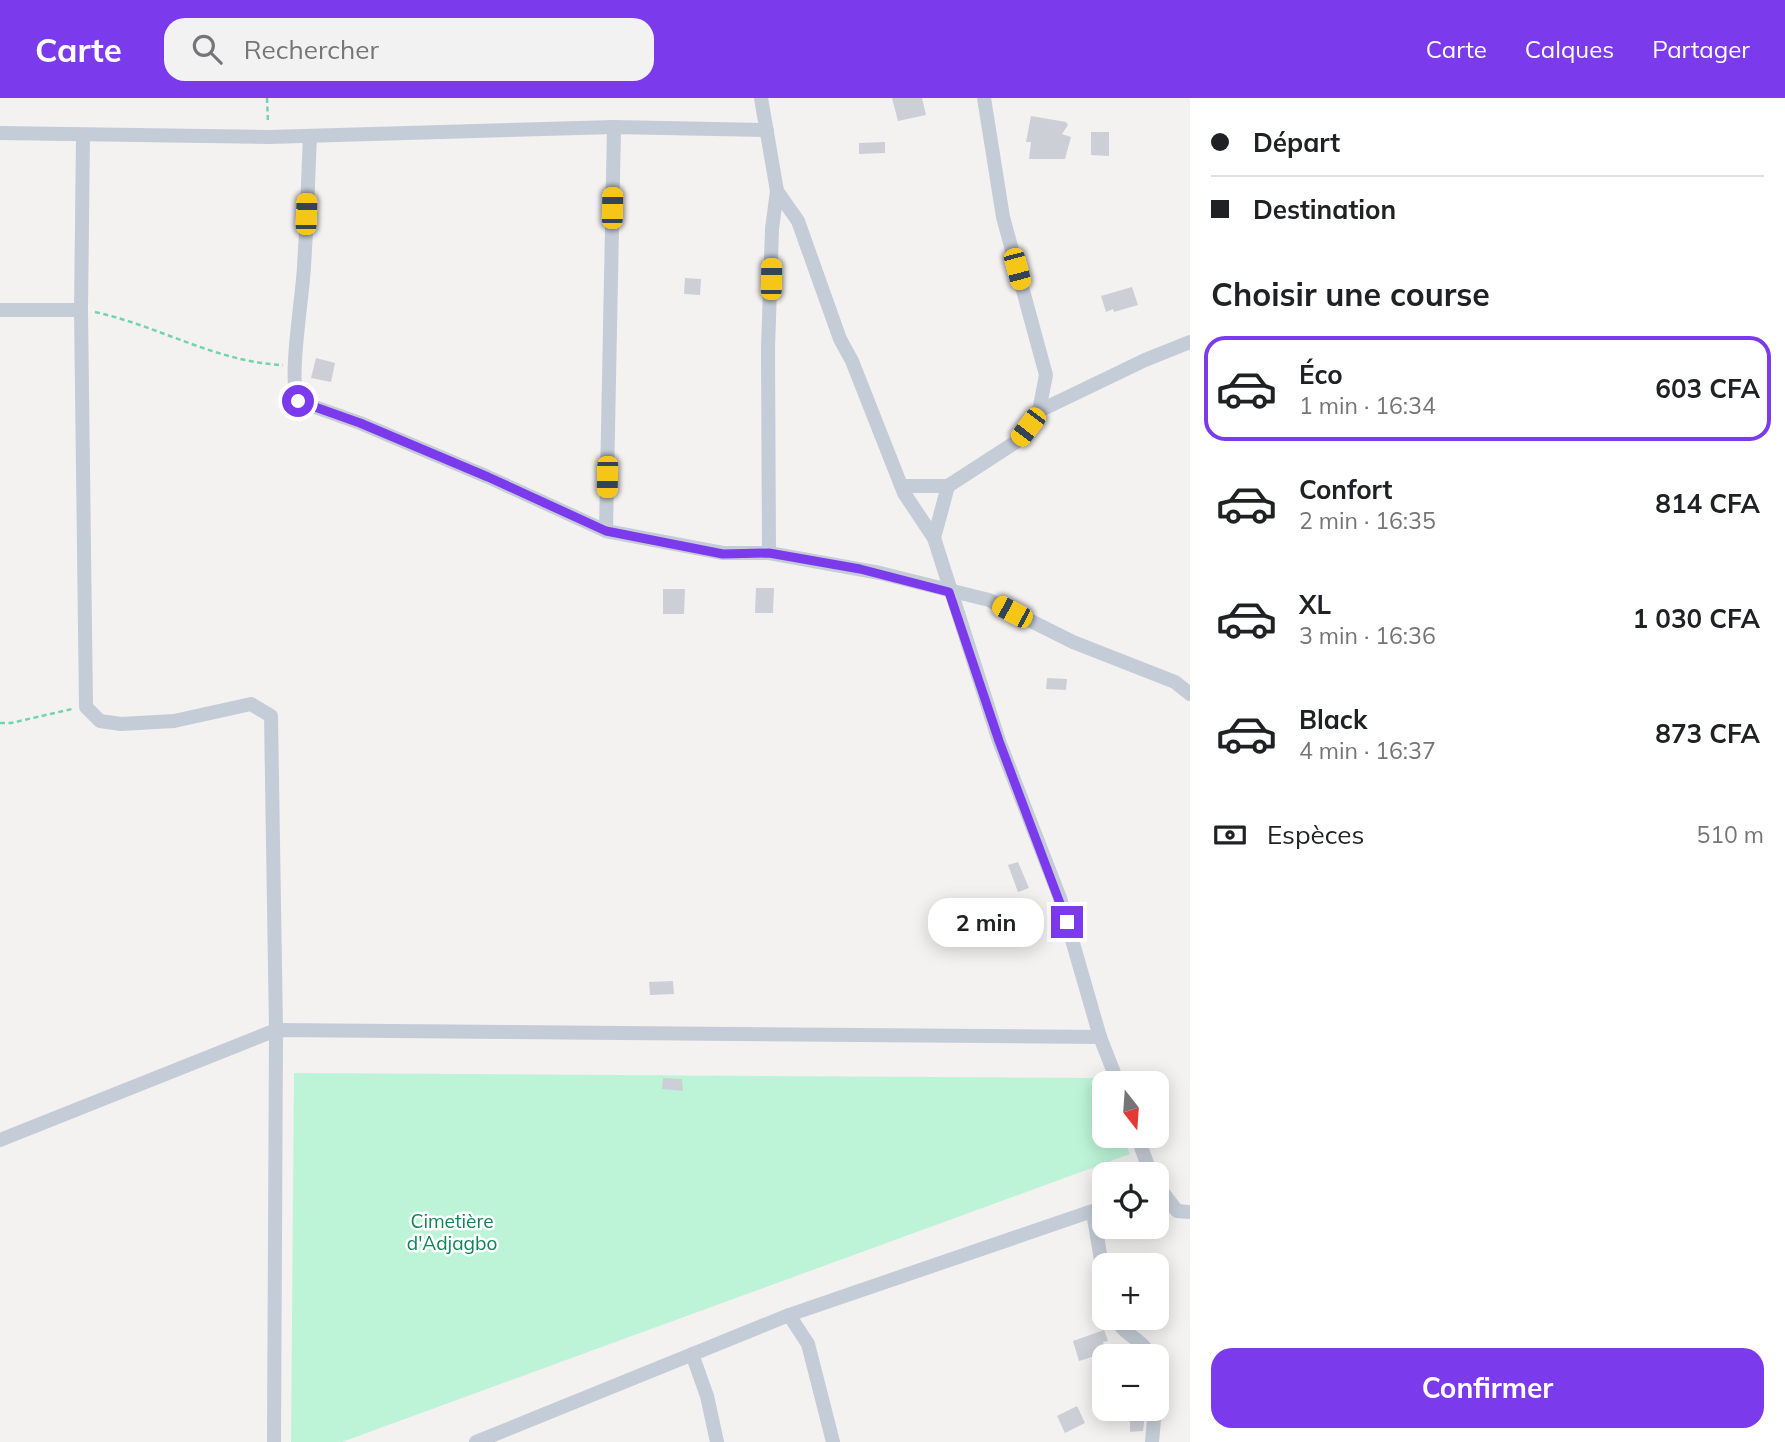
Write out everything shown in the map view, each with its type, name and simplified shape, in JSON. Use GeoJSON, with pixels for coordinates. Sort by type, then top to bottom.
{"type":"FeatureCollection","features":[{"type":"Feature","properties":{"kind":"street"},"geometry":{"type":"LineString","coordinates":[[761,98],[777,191],[772,229],[768,348],[769,553]]}},
{"type":"Feature","properties":{"kind":"street"},"geometry":{"type":"LineString","coordinates":[[903,486],[948,486],[1016,442],[1039,411],[1046,375],[1003,217],[984,98]]}},
{"type":"Feature","properties":{"kind":"street"},"geometry":{"type":"LineString","coordinates":[[0,133],[269,137],[614,127],[766,130]]}},
{"type":"Feature","properties":{"kind":"street"},"geometry":{"type":"LineString","coordinates":[[606,531],[614,127]]}},
{"type":"Feature","properties":{"kind":"street"},"geometry":{"type":"LineString","coordinates":[[83,136],[81,310],[86,707],[100,721],[121,724],[174,721],[251,704],[271,716],[276,1030],[274,1442]]}},
{"type":"Feature","properties":{"kind":"street"},"geometry":{"type":"LineString","coordinates":[[310,136],[296,366],[295,396],[298,401],[360,423],[606,531],[723,554],[769,553],[880,573],[989,600],[1073,642],[1156,673],[1175,682],[1190,694]]}},
{"type":"Feature","properties":{"kind":"street"},"geometry":{"type":"LineString","coordinates":[[777,191],[797,221],[840,339],[852,361],[904,494],[934,538],[949,592],[999,741],[1060,898],[1100,1037],[1113,1071]]}},
{"type":"Feature","properties":{"kind":"street"},"geometry":{"type":"LineString","coordinates":[[0,310],[81,310]]}},
{"type":"Feature","properties":{"kind":"street"},"geometry":{"type":"LineString","coordinates":[[1039,411],[1145,360],[1190,342]]}},
{"type":"Feature","properties":{"kind":"street"},"geometry":{"type":"LineString","coordinates":[[934,538],[948,486]]}},
{"type":"Feature","properties":{"kind":"street"},"geometry":{"type":"LineString","coordinates":[[0,1140],[276,1030],[1100,1037]]}},
{"type":"Feature","properties":{"kind":"street"},"geometry":{"type":"LineString","coordinates":[[1169,1201],[1177,1211],[1190,1212]]}},
{"type":"Feature","properties":{"kind":"street"},"geometry":{"type":"LineString","coordinates":[[476,1442],[789,1315],[1092,1212]]}},
{"type":"Feature","properties":{"kind":"street"},"geometry":{"type":"LineString","coordinates":[[789,1315],[808,1344],[833,1442]]}},
{"type":"Feature","properties":{"kind":"street"},"geometry":{"type":"LineString","coordinates":[[1123,1330],[1143,1344]]}},
{"type":"Feature","properties":{"kind":"street"},"geometry":{"type":"LineString","coordinates":[[692,1354],[707,1396],[718,1442]]}},
{"type":"Feature","properties":{"kind":"street"},"geometry":{"type":"LineString","coordinates":[[1152,1442],[1154,1421]]}},
{"type":"Feature","properties":{"kind":"path"},"geometry":{"type":"LineString","coordinates":[[267,98],[269,137]]}},
{"type":"Feature","properties":{"kind":"path"},"geometry":{"type":"LineString","coordinates":[[81,310],[121,318],[233,359],[257,364],[296,366]]}},
{"type":"Feature","properties":{"kind":"path"},"geometry":{"type":"LineString","coordinates":[[0,723],[86,707]]}},
{"type":"Feature","properties":{"kind":"green space","name":"Cimetière d'Adjagbo"},"geometry":{"type":"Polygon","coordinates":[[[294,1073],[1092,1078],[1092,1148],[1128,1148],[1130,1154],[1108,1162],[1092,1162],[1092,1168],[342,1442],[291,1442],[294,1073]]]}},
{"type":"Feature","properties":{"kind":"building"},"geometry":{"type":"Polygon","coordinates":[[[892,98],[922,98],[926,115],[898,121],[892,98]]]}},
{"type":"Feature","properties":{"kind":"building"},"geometry":{"type":"Polygon","coordinates":[[[1031,116],[1066,122],[1068,125],[1062,134],[1071,137],[1065,159],[1029,159],[1031,142],[1026,142],[1031,116]]]}},
{"type":"Feature","properties":{"kind":"building"},"geometry":{"type":"Polygon","coordinates":[[[1091,132],[1109,132],[1109,156],[1091,155],[1091,132]]]}},
{"type":"Feature","properties":{"kind":"building"},"geometry":{"type":"Polygon","coordinates":[[[885,142],[885,153],[859,154],[859,143],[885,142]]]}},
{"type":"Feature","properties":{"kind":"building"},"geometry":{"type":"Polygon","coordinates":[[[685,278],[701,279],[700,295],[684,294],[685,278]]]}},
{"type":"Feature","properties":{"kind":"building"},"geometry":{"type":"Polygon","coordinates":[[[1132,287],[1138,305],[1106,312],[1101,296],[1132,287]]]}},
{"type":"Feature","properties":{"kind":"building"},"geometry":{"type":"Polygon","coordinates":[[[316,358],[335,363],[331,382],[311,378],[316,358]]]}},
{"type":"Feature","properties":{"kind":"building"},"geometry":{"type":"Polygon","coordinates":[[[756,588],[774,588],[773,613],[755,613],[756,588]]]}},
{"type":"Feature","properties":{"kind":"building"},"geometry":{"type":"Polygon","coordinates":[[[663,589],[685,589],[684,614],[663,614],[663,589]]]}},
{"type":"Feature","properties":{"kind":"building"},"geometry":{"type":"Polygon","coordinates":[[[1047,678],[1067,679],[1066,690],[1046,689],[1047,678]]]}},
{"type":"Feature","properties":{"kind":"building"},"geometry":{"type":"Polygon","coordinates":[[[1018,862],[1029,888],[1018,892],[1008,865],[1018,862]]]}},
{"type":"Feature","properties":{"kind":"building"},"geometry":{"type":"Polygon","coordinates":[[[673,981],[674,994],[650,995],[649,982],[673,981]]]}},
{"type":"Feature","properties":{"kind":"building"},"geometry":{"type":"Polygon","coordinates":[[[663,1078],[682,1079],[683,1091],[662,1089],[663,1078]]]}},
{"type":"Feature","properties":{"kind":"building"},"geometry":{"type":"Polygon","coordinates":[[[1104,1330],[1108,1341],[1104,1344],[1092,1344],[1092,1357],[1079,1361],[1073,1341],[1104,1330]]]}},
{"type":"Feature","properties":{"kind":"building"},"geometry":{"type":"Polygon","coordinates":[[[1077,1406],[1085,1423],[1065,1433],[1057,1416],[1077,1406]]]}},
{"type":"Feature","properties":{"kind":"building"},"geometry":{"type":"Polygon","coordinates":[[[1130,1421],[1144,1421],[1143,1431],[1130,1432],[1130,1421]]]}},
{"type":"Feature","properties":{"kind":"route"},"geometry":{"type":"LineString","coordinates":[[298,401],[360,423],[621,536],[677,543],[723,554],[769,553],[880,573],[949,592],[999,741],[1067,922]]}}]}
